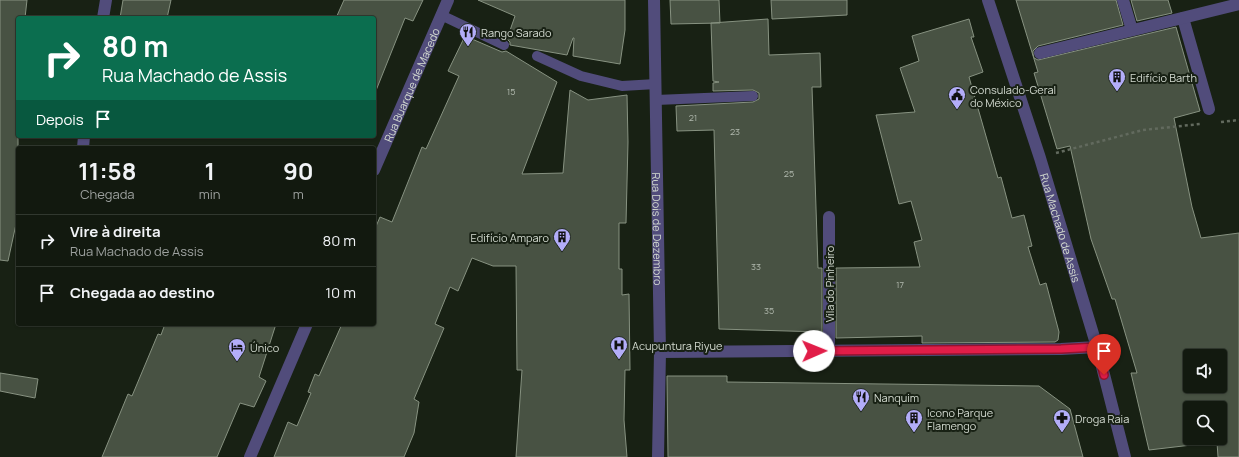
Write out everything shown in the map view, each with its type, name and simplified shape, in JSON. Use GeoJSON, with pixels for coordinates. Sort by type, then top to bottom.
{"type":"FeatureCollection","features":[{"type":"Feature","properties":{"kind":"street"},"geometry":{"type":"LineString","coordinates":[[104,16],[106,0]]}},
{"type":"Feature","properties":{"kind":"street","name":"Rua Buarque de Macedo"},"geometry":{"type":"LineString","coordinates":[[376,165],[448,0]]}},
{"type":"Feature","properties":{"kind":"street","name":"Rua Dois de Dezembro"},"geometry":{"type":"LineString","coordinates":[[654,0],[660,352],[658,457]]}},
{"type":"Feature","properties":{"kind":"street","name":"Rua Machado de Assis"},"geometry":{"type":"LineString","coordinates":[[988,0],[1040,158],[1097,347],[1125,457]]}},
{"type":"Feature","properties":{"kind":"street"},"geometry":{"type":"LineString","coordinates":[[1123,0],[1132,30]]}},
{"type":"Feature","properties":{"kind":"street"},"geometry":{"type":"LineString","coordinates":[[1040,53],[1183,18],[1230,4]]}},
{"type":"Feature","properties":{"kind":"street"},"geometry":{"type":"LineString","coordinates":[[1183,18],[1209,109]]}},
{"type":"Feature","properties":{"kind":"street","name":"Vila do Pinheiro"},"geometry":{"type":"LineString","coordinates":[[829,217],[829,351]]}},
{"type":"Feature","properties":{"kind":"street"},"geometry":{"type":"LineString","coordinates":[[250,457],[306,326]]}},
{"type":"Feature","properties":{"kind":"street"},"geometry":{"type":"LineString","coordinates":[[660,352],[1061,349],[1097,347]]}},
{"type":"Feature","properties":{"kind":"lane"},"geometry":{"type":"LineString","coordinates":[[441,15],[504,45]]}},
{"type":"Feature","properties":{"kind":"lane"},"geometry":{"type":"LineString","coordinates":[[537,56],[581,76],[622,86],[656,84]]}},
{"type":"Feature","properties":{"kind":"lane"},"geometry":{"type":"LineString","coordinates":[[656,100],[753,96]]}},
{"type":"Feature","properties":{"kind":"path"},"geometry":{"type":"LineString","coordinates":[[1217,122],[1239,120]]}},
{"type":"Feature","properties":{"kind":"path"},"geometry":{"type":"LineString","coordinates":[[1040,158],[1143,130],[1202,124]]}},
{"type":"Feature","properties":{"kind":"building"},"geometry":{"type":"Polygon","coordinates":[[[0,0],[27,0],[25,16],[16,16],[16,138],[18,138],[18,146],[16,146],[16,224],[8,261],[0,260],[0,0]]]}},
{"type":"Feature","properties":{"kind":"building"},"geometry":{"type":"Polygon","coordinates":[[[123,0],[171,0],[167,16],[120,16],[123,0]]]}},
{"type":"Feature","properties":{"kind":"building"},"geometry":{"type":"Polygon","coordinates":[[[344,0],[423,0],[413,21],[405,18],[376,90],[376,16],[337,16],[344,0]]]}},
{"type":"Feature","properties":{"kind":"building"},"geometry":{"type":"Polygon","coordinates":[[[478,0],[625,0],[625,30],[620,64],[573,56],[574,38],[567,55],[510,45],[510,42],[507,39],[515,16],[478,0]]]}},
{"type":"Feature","properties":{"kind":"building"},"geometry":{"type":"Polygon","coordinates":[[[670,0],[719,0],[720,23],[671,24],[670,0]]]}},
{"type":"Feature","properties":{"kind":"building"},"geometry":{"type":"Polygon","coordinates":[[[771,0],[847,0],[847,15],[772,19],[771,0]]]}},
{"type":"Feature","properties":{"kind":"building"},"geometry":{"type":"Polygon","coordinates":[[[1016,0],[1116,0],[1123,25],[1038,46],[1033,51],[1033,54],[1034,58],[1038,60],[1176,27],[1200,111],[1174,118],[1192,207],[1201,238],[1239,233],[1239,457],[1218,457],[1217,445],[1227,445],[1227,401],[1183,401],[1183,445],[1192,445],[1149,450],[1131,373],[1137,373],[1115,299],[1112,299],[1091,239],[1070,146],[1057,149],[1034,73],[1038,72],[1016,0]]]}},
{"type":"Feature","properties":{"kind":"building"},"geometry":{"type":"Polygon","coordinates":[[[1131,0],[1168,0],[1172,13],[1137,21],[1131,0]]]}},
{"type":"Feature","properties":{"kind":"building"},"geometry":{"type":"Polygon","coordinates":[[[768,19],[769,55],[820,53],[821,87],[812,87],[818,268],[822,268],[822,332],[719,329],[714,130],[677,131],[676,106],[753,102],[759,99],[759,93],[753,90],[713,91],[713,83],[719,82],[713,81],[711,23],[768,19]]]}},
{"type":"Feature","properties":{"kind":"building"},"geometry":{"type":"Polygon","coordinates":[[[969,19],[974,37],[971,37],[983,72],[969,77],[998,178],[1001,177],[1012,218],[1024,215],[1032,246],[1028,247],[1040,285],[1046,283],[1059,332],[1058,340],[1055,342],[922,343],[922,336],[836,338],[836,268],[920,267],[914,242],[922,240],[911,201],[899,204],[876,115],[915,112],[900,68],[919,61],[912,36],[969,19]]]}},
{"type":"Feature","properties":{"kind":"building"},"geometry":{"type":"Polygon","coordinates":[[[465,36],[502,52],[506,51],[557,82],[522,174],[563,173],[570,90],[588,100],[627,95],[628,142],[626,223],[619,223],[619,269],[622,269],[622,295],[629,294],[630,370],[625,370],[624,420],[627,457],[516,457],[522,370],[517,370],[516,266],[493,266],[472,258],[458,291],[450,287],[435,324],[444,328],[414,399],[419,402],[414,433],[404,457],[274,457],[288,422],[297,426],[311,393],[308,392],[315,374],[319,376],[341,326],[376,326],[376,226],[380,217],[392,222],[422,147],[426,149],[459,76],[448,71],[465,36]]]}},
{"type":"Feature","properties":{"kind":"building"},"geometry":{"type":"Polygon","coordinates":[[[164,326],[275,326],[259,377],[266,381],[254,407],[240,403],[217,457],[102,457],[128,394],[132,396],[158,334],[161,335],[164,326]]]}},
{"type":"Feature","properties":{"kind":"building"},"geometry":{"type":"Polygon","coordinates":[[[0,373],[38,379],[35,398],[0,391],[0,373]]]}},
{"type":"Feature","properties":{"kind":"building","name":"Icono Parque Flamengo"},"geometry":{"type":"Polygon","coordinates":[[[667,376],[727,376],[727,382],[1039,386],[1070,409],[1083,457],[668,457],[667,376]]]}},
{"type":"Feature","properties":{"kind":"place","name":"Rango Sarado"},"geometry":{"type":"Point","coordinates":[468,47]}},
{"type":"Feature","properties":{"kind":"place","name":"Edifício Barth"},"geometry":{"type":"Point","coordinates":[1117,92]}},
{"type":"Feature","properties":{"kind":"place","name":"Consulado-Geral do México"},"geometry":{"type":"Point","coordinates":[957,110]}},
{"type":"Feature","properties":{"kind":"place","name":"Edifício Amparo"},"geometry":{"type":"Point","coordinates":[562,252]}},
{"type":"Feature","properties":{"kind":"place","name":"Acupuntura Riyue"},"geometry":{"type":"Point","coordinates":[619,360]}},
{"type":"Feature","properties":{"kind":"place","name":"Único"},"geometry":{"type":"Point","coordinates":[237,362]}},
{"type":"Feature","properties":{"kind":"place","name":"Nanquim"},"geometry":{"type":"Point","coordinates":[861,412]}},
{"type":"Feature","properties":{"kind":"place","name":"Icono Parque Flamengo"},"geometry":{"type":"Point","coordinates":[914,433]}},
{"type":"Feature","properties":{"kind":"place","name":"Droga Raia"},"geometry":{"type":"Point","coordinates":[1062,433]}},
{"type":"Feature","properties":{"kind":"route"},"geometry":{"type":"LineString","coordinates":[[814,351],[1080,349],[1097,347],[1104,375]]}}]}
